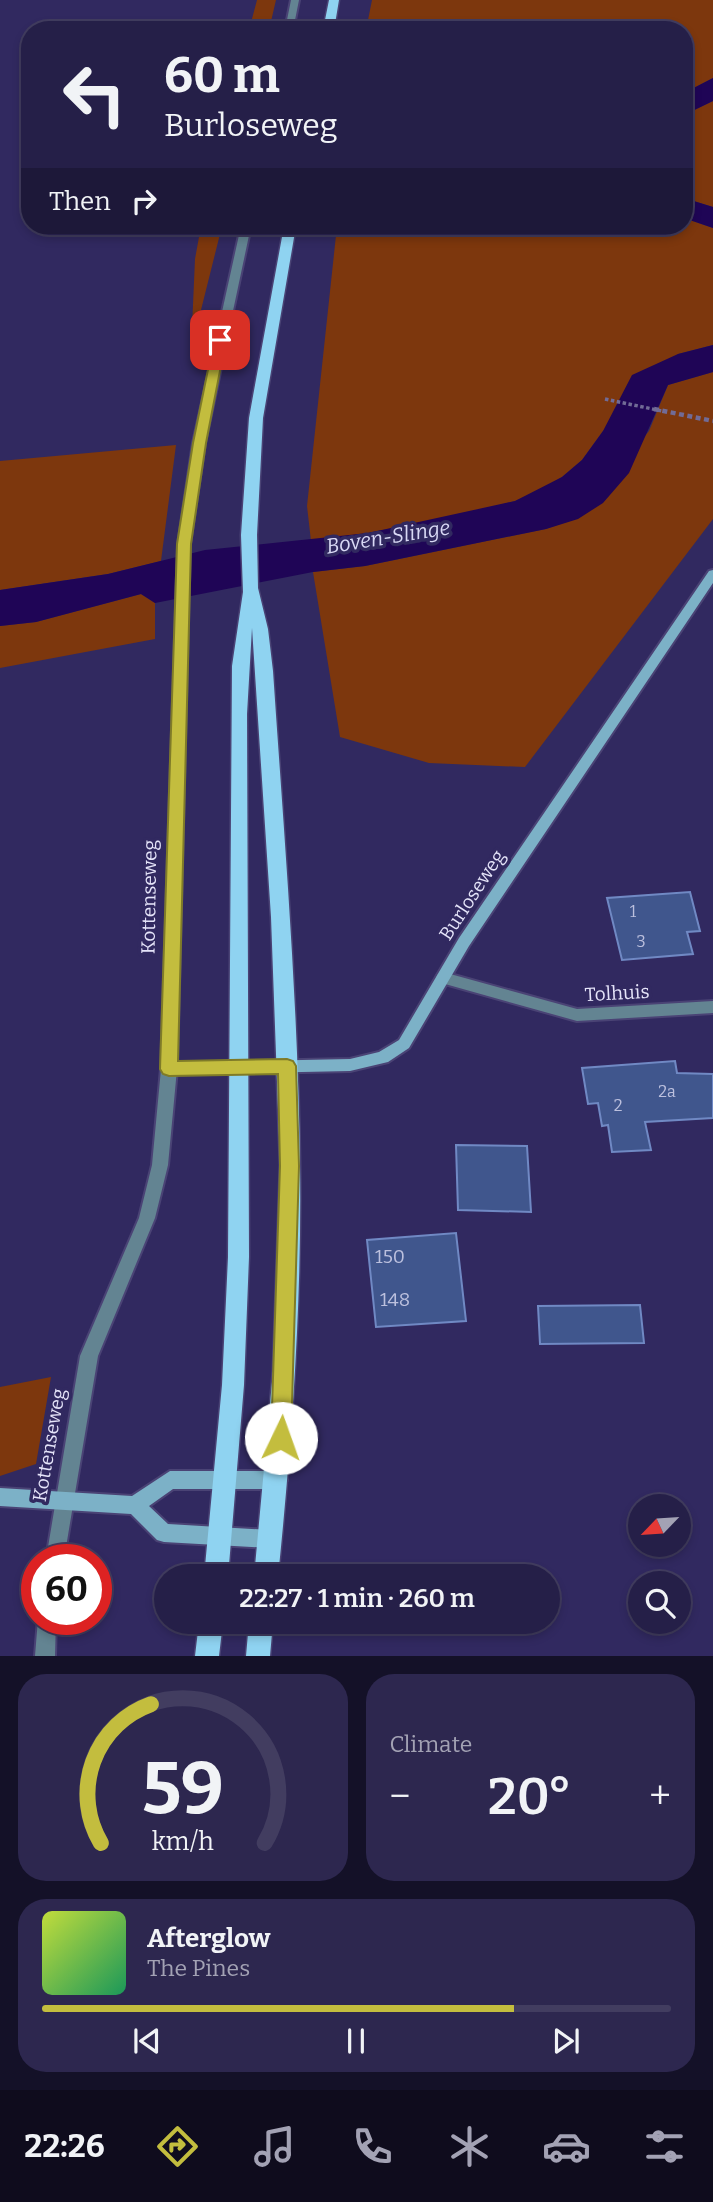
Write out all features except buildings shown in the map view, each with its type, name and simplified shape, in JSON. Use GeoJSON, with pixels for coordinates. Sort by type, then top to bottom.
{"type":"FeatureCollection","features":[{"type":"Feature","properties":{"kind":"main road"},"geometry":{"type":"LineString","coordinates":[[330,21],[334,0]]}},
{"type":"Feature","properties":{"kind":"main road"},"geometry":{"type":"LineString","coordinates":[[217,1564],[226,1478],[238,1286],[241,1176],[237,951],[241,654],[250,588],[249,535],[256,418],[288,235]]}},
{"type":"Feature","properties":{"kind":"main road"},"geometry":{"type":"LineString","coordinates":[[250,588],[260,629],[265,671],[281,920],[290,1166],[282,1417],[278,1480],[268,1564]]}},
{"type":"Feature","properties":{"kind":"main road"},"geometry":{"type":"LineString","coordinates":[[207,1656],[210,1634]]}},
{"type":"Feature","properties":{"kind":"main road"},"geometry":{"type":"LineString","coordinates":[[258,1656],[260,1634]]}},
{"type":"Feature","properties":{"kind":"street"},"geometry":{"type":"LineString","coordinates":[[291,21],[295,0]]}},
{"type":"Feature","properties":{"kind":"street","name":"Kottenseweg"},"geometry":{"type":"LineString","coordinates":[[57,1544],[89,1356],[150,1204],[160,1165],[169,1069],[184,544],[199,443],[244,235]]}},
{"type":"Feature","properties":{"kind":"street","name":"Burloseweg"},"geometry":{"type":"LineString","coordinates":[[169,1069],[350,1065],[383,1056],[404,1044],[492,898],[713,574]]}},
{"type":"Feature","properties":{"kind":"street","name":"Tolhuis"},"geometry":{"type":"LineString","coordinates":[[443,978],[577,1015],[713,1007]]}},
{"type":"Feature","properties":{"kind":"street"},"geometry":{"type":"LineString","coordinates":[[0,1497],[135,1505],[170,1480],[278,1480]]}},
{"type":"Feature","properties":{"kind":"street"},"geometry":{"type":"LineString","coordinates":[[135,1505],[164,1533],[271,1539]]}},
{"type":"Feature","properties":{"kind":"street"},"geometry":{"type":"LineString","coordinates":[[45,1656],[46,1635]]}},
{"type":"Feature","properties":{"kind":"path"},"geometry":{"type":"LineString","coordinates":[[605,399],[713,421]]}},
{"type":"Feature","properties":{"kind":"shaded area"},"geometry":{"type":"Polygon","coordinates":[[[257,0],[276,0],[271,21],[251,21],[257,0]]]}},
{"type":"Feature","properties":{"kind":"shaded area"},"geometry":{"type":"Polygon","coordinates":[[[372,0],[713,0],[713,78],[693,88],[693,21],[368,21],[372,0]]]}},
{"type":"Feature","properties":{"kind":"shaded area"},"geometry":{"type":"Polygon","coordinates":[[[713,101],[713,207],[693,201],[693,111],[713,101]]]}},
{"type":"Feature","properties":{"kind":"shaded area"},"geometry":{"type":"Polygon","coordinates":[[[693,221],[713,228],[713,345],[678,354],[603,431],[582,460],[562,477],[515,501],[474,512],[368,533],[311,541],[307,506],[336,235],[693,235],[693,221]]]}},
{"type":"Feature","properties":{"kind":"shaded area"},"geometry":{"type":"Polygon","coordinates":[[[199,235],[220,235],[191,350],[195,259],[199,235]]]}},
{"type":"Feature","properties":{"kind":"shaded area"},"geometry":{"type":"Polygon","coordinates":[[[713,372],[713,519],[525,767],[429,763],[340,737],[313,572],[365,566],[546,529],[578,518],[649,431],[668,385],[713,372]]]}},
{"type":"Feature","properties":{"kind":"shaded area"},"geometry":{"type":"Polygon","coordinates":[[[176,445],[161,561],[108,574],[0,590],[0,461],[176,445]]]}},
{"type":"Feature","properties":{"kind":"shaded area"},"geometry":{"type":"Polygon","coordinates":[[[141,594],[155,603],[155,639],[0,668],[0,626],[36,622],[141,594]]]}},
{"type":"Feature","properties":{"kind":"shaded area"},"geometry":{"type":"Polygon","coordinates":[[[51,1377],[36,1464],[0,1476],[0,1387],[51,1377]]]}},
{"type":"Feature","properties":{"kind":"water"},"geometry":{"type":"Polygon","coordinates":[[[713,78],[713,101],[693,111],[693,88],[713,78]]]}},
{"type":"Feature","properties":{"kind":"water"},"geometry":{"type":"Polygon","coordinates":[[[693,201],[713,207],[713,228],[693,221],[693,201]]]}},
{"type":"Feature","properties":{"kind":"water","name":"Boven-Slinge"},"geometry":{"type":"Polygon","coordinates":[[[713,345],[713,372],[668,385],[629,473],[603,503],[578,519],[546,529],[365,566],[313,572],[155,603],[141,594],[36,622],[0,626],[0,590],[108,574],[205,550],[368,533],[515,501],[562,477],[582,460],[603,431],[632,375],[678,354],[713,345]]]}},
{"type":"Feature","properties":{"kind":"route"},"geometry":{"type":"LineString","coordinates":[[220,340],[199,443],[184,544],[169,1069],[287,1066],[290,1166],[281,1438]]}}]}
